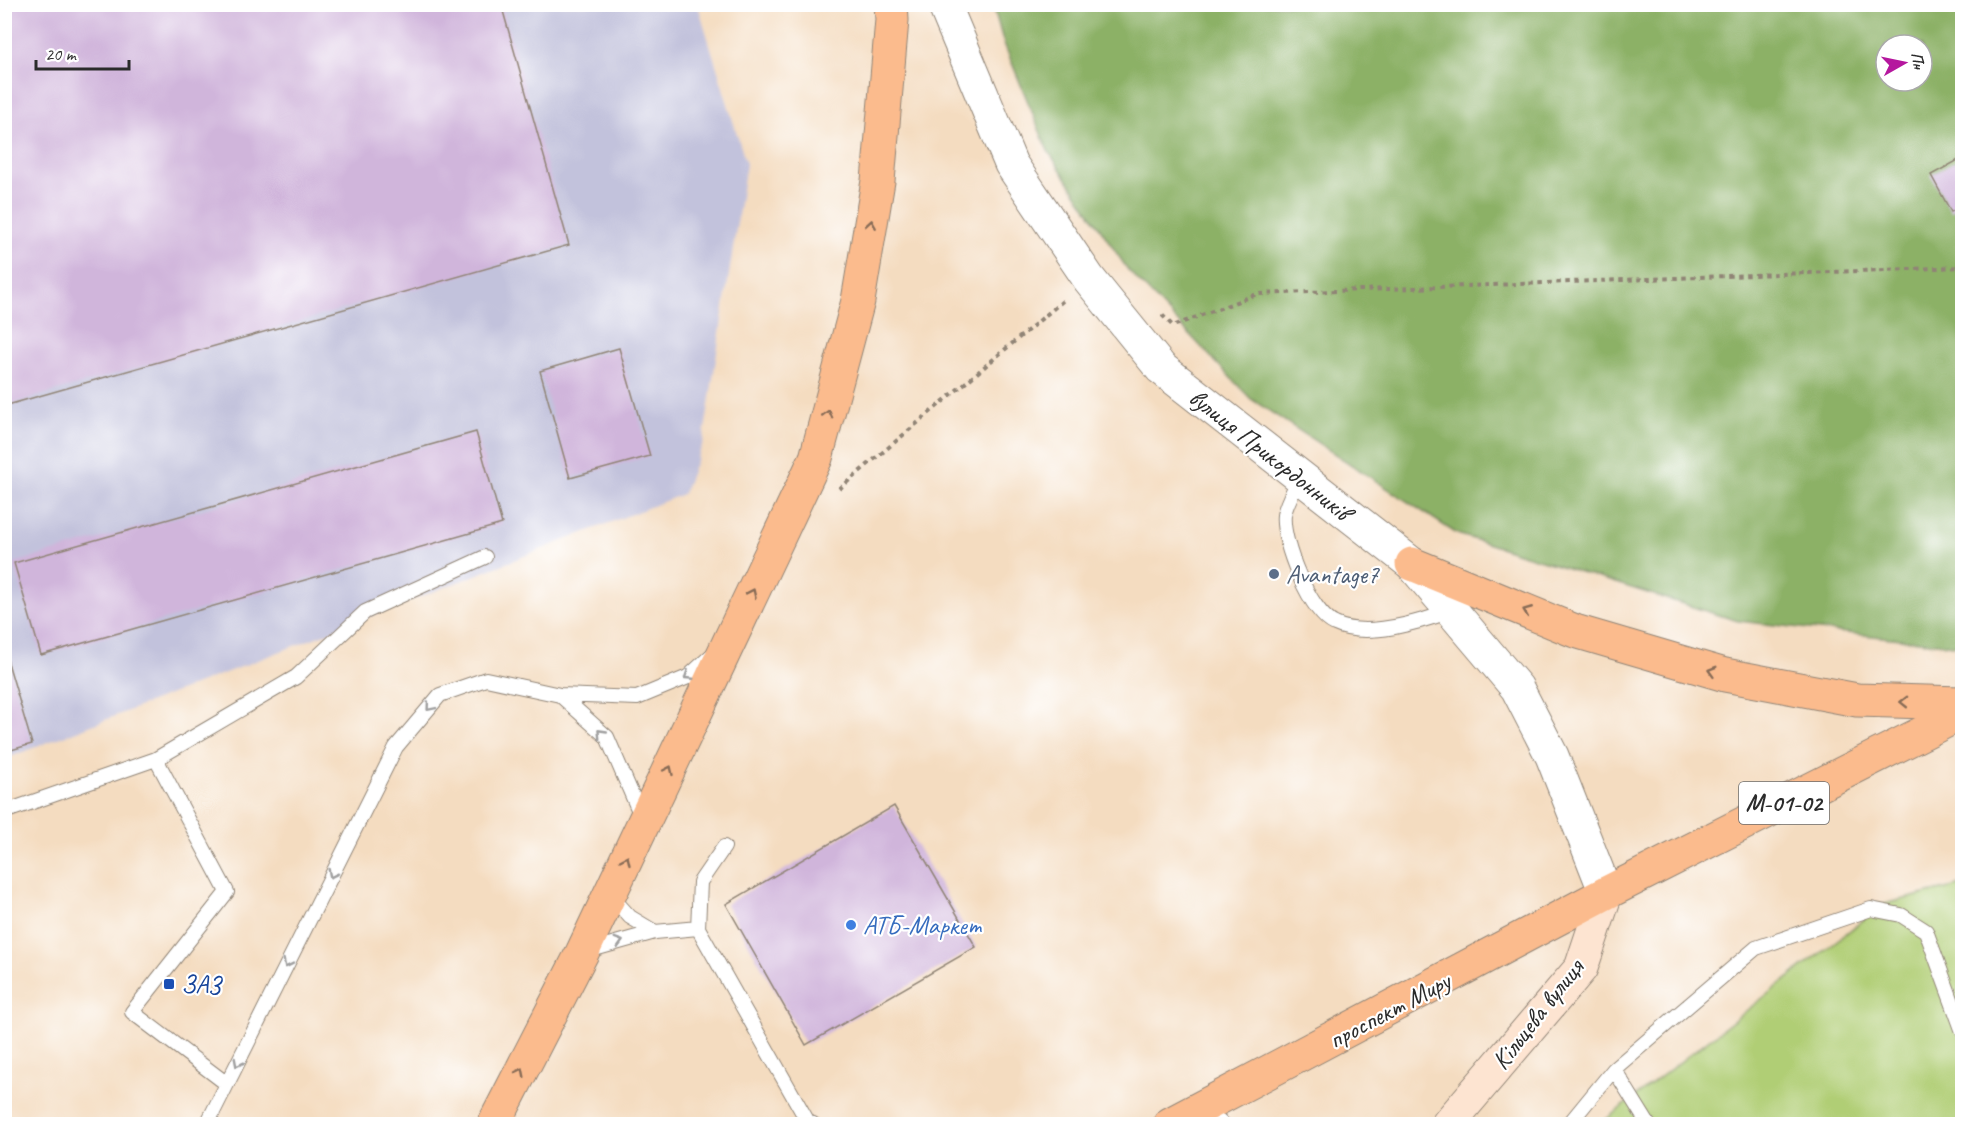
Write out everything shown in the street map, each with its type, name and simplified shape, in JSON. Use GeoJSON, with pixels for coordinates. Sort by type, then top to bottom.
{"type":"FeatureCollection","features":[{"type":"Feature","properties":{"kind":"main road"},"geometry":{"type":"LineString","coordinates":[[494,1125],[610,895],[816,458],[858,301],[878,180],[892,20],[891,4]]}},
{"type":"Feature","properties":{"kind":"main road"},"geometry":{"type":"LineString","coordinates":[[1412,564],[1575,631],[1725,675],[1857,700],[1962,703]]}},
{"type":"Feature","properties":{"kind":"main road","name":"М-01-02"},"geometry":{"type":"LineString","coordinates":[[1606,893],[1962,713]]}},
{"type":"Feature","properties":{"kind":"main road","name":"проспект Миру"},"geometry":{"type":"LineString","coordinates":[[1170,1125],[1214,1116],[1606,893]]}},
{"type":"Feature","properties":{"kind":"main road","name":"Кільцева вулиця"},"geometry":{"type":"LineString","coordinates":[[1448,1125],[1581,968],[1606,893]]}},
{"type":"Feature","properties":{"kind":"street","name":"вулиця Прикордонників"},"geometry":{"type":"LineString","coordinates":[[944,4],[1011,164],[1089,279],[1161,368],[1412,564],[1517,688],[1552,756],[1606,893]]}},
{"type":"Feature","properties":{"kind":"lane"},"geometry":{"type":"LineString","coordinates":[[1300,477],[1284,515],[1294,571],[1316,604],[1334,624],[1374,631],[1426,620],[1453,610]]}},
{"type":"Feature","properties":{"kind":"lane"},"geometry":{"type":"LineString","coordinates":[[4,812],[156,759],[296,677],[364,612],[485,557]]}},
{"type":"Feature","properties":{"kind":"lane"},"geometry":{"type":"LineString","coordinates":[[207,1125],[396,747],[440,695],[486,679],[560,695],[637,698],[688,677],[732,637]]}},
{"type":"Feature","properties":{"kind":"lane"},"geometry":{"type":"LineString","coordinates":[[560,695],[607,737],[644,822]]}},
{"type":"Feature","properties":{"kind":"lane"},"geometry":{"type":"LineString","coordinates":[[156,759],[228,892],[132,1012],[227,1084]]}},
{"type":"Feature","properties":{"kind":"lane"},"geometry":{"type":"LineString","coordinates":[[724,847],[700,882],[698,928],[808,1122],[813,1125]]}},
{"type":"Feature","properties":{"kind":"lane"},"geometry":{"type":"LineString","coordinates":[[610,895],[630,917],[655,932]]}},
{"type":"Feature","properties":{"kind":"lane"},"geometry":{"type":"LineString","coordinates":[[1569,1125],[1614,1069],[1756,948],[1871,909],[1901,915],[1926,931],[1962,1029]]}},
{"type":"Feature","properties":{"kind":"lane"},"geometry":{"type":"LineString","coordinates":[[582,953],[655,932],[698,928]]}},
{"type":"Feature","properties":{"kind":"lane"},"geometry":{"type":"LineString","coordinates":[[1614,1069],[1648,1125]]}},
{"type":"Feature","properties":{"kind":"path"},"geometry":{"type":"LineString","coordinates":[[1158,311],[1173,326],[1257,294],[1962,267]]}},
{"type":"Feature","properties":{"kind":"path"},"geometry":{"type":"LineString","coordinates":[[836,491],[863,472],[1089,279]]}},
{"type":"Feature","properties":{"kind":"shaded area"},"geometry":{"type":"Polygon","coordinates":[[[5,5],[698,5],[746,164],[703,443],[683,494],[5,759],[5,5]]]}},
{"type":"Feature","properties":{"kind":"green space"},"geometry":{"type":"Polygon","coordinates":[[[993,5],[1962,5],[1962,646],[1738,621],[1457,534],[1251,399],[1128,270],[1048,151],[1003,41],[993,5]]]}},
{"type":"Feature","properties":{"kind":"green space"},"geometry":{"type":"Polygon","coordinates":[[[1962,885],[1962,1124],[1600,1124],[1884,904],[1962,885]]]}},
{"type":"Feature","properties":{"kind":"building"},"geometry":{"type":"Polygon","coordinates":[[[4,4],[501,4],[569,245],[4,406],[4,4]]]}},
{"type":"Feature","properties":{"kind":"building"},"geometry":{"type":"Polygon","coordinates":[[[1962,158],[1962,206],[1951,212],[1931,175],[1962,158]]]}},
{"type":"Feature","properties":{"kind":"building"},"geometry":{"type":"Polygon","coordinates":[[[619,348],[650,456],[570,478],[540,371],[619,348]]]}},
{"type":"Feature","properties":{"kind":"building"},"geometry":{"type":"Polygon","coordinates":[[[476,432],[502,524],[41,655],[14,563],[476,432]]]}},
{"type":"Feature","properties":{"kind":"building"},"geometry":{"type":"Polygon","coordinates":[[[4,649],[32,744],[4,752],[4,649]]]}},
{"type":"Feature","properties":{"kind":"building","name":"АТБ-Маркет"},"geometry":{"type":"Polygon","coordinates":[[[894,806],[976,947],[806,1045],[726,904],[894,806]]]}},
{"type":"Feature","properties":{"kind":"place","name":"Avantage7"},"geometry":{"type":"Point","coordinates":[1274,574]}},
{"type":"Feature","properties":{"kind":"place","name":"АТБ-Маркет"},"geometry":{"type":"Point","coordinates":[851,925]}},
{"type":"Feature","properties":{"kind":"place","name":"ЗАЗ"},"geometry":{"type":"Point","coordinates":[169,984]}}]}
